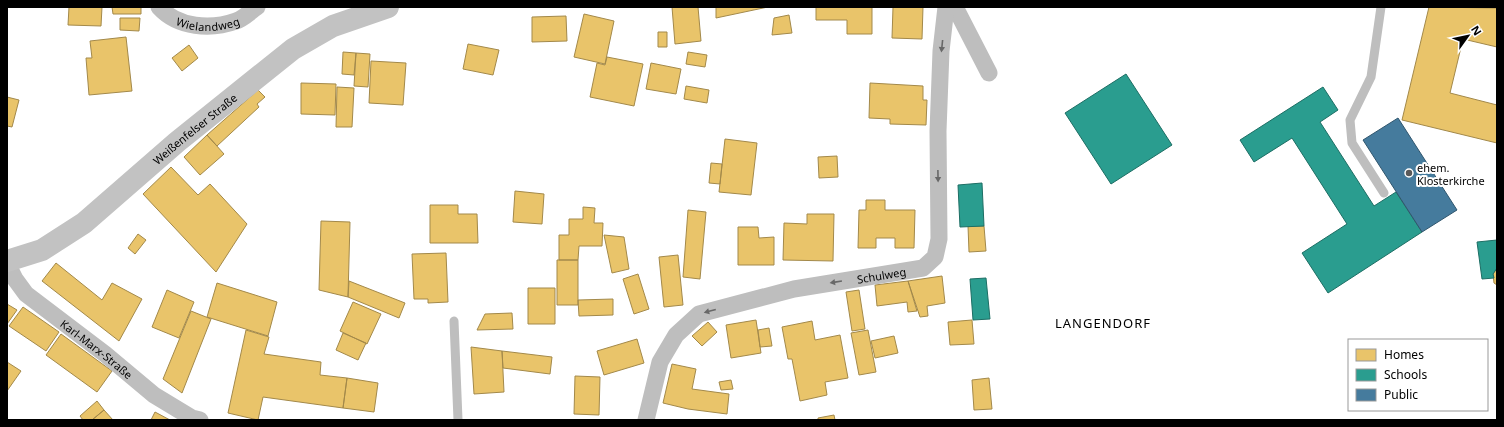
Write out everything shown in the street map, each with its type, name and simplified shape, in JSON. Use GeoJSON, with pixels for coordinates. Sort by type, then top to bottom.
{"type":"FeatureCollection","features":[{"type":"Feature","properties":{"kind":"street","name":"Wielandweg"},"geometry":{"type":"LineString","coordinates":[[159,7],[166,15],[185,24],[217,26],[238,21],[257,7]]}},
{"type":"Feature","properties":{"kind":"street","name":"Weißenfelser Straße"},"geometry":{"type":"LineString","coordinates":[[7,262],[42,250],[84,223],[177,142],[293,49],[333,26],[388,7]]}},
{"type":"Feature","properties":{"kind":"street","name":"Schulweg"},"geometry":{"type":"LineString","coordinates":[[646,420],[660,362],[676,335],[699,314],[794,289],[924,268],[935,257],[939,238],[938,131],[941,51],[946,7]]}},
{"type":"Feature","properties":{"kind":"street"},"geometry":{"type":"LineString","coordinates":[[955,7],[989,73]]}},
{"type":"Feature","properties":{"kind":"street","name":"Karl-Marx-Straße"},"geometry":{"type":"LineString","coordinates":[[7,262],[15,279],[26,294],[105,354],[154,395],[192,418],[200,420]]}},
{"type":"Feature","properties":{"kind":"lane"},"geometry":{"type":"LineString","coordinates":[[1382,7],[1371,77],[1350,120],[1352,143],[1384,193]]}},
{"type":"Feature","properties":{"kind":"lane"},"geometry":{"type":"LineString","coordinates":[[454,320],[458,420]]}},
{"type":"Feature","properties":{"kind":"building: Homes"},"geometry":{"type":"Polygon","coordinates":[[[69,7],[102,7],[101,26],[68,25],[69,7]]]}},
{"type":"Feature","properties":{"kind":"building: Homes"},"geometry":{"type":"Polygon","coordinates":[[[112,7],[141,7],[141,14],[113,14],[112,7]]]}},
{"type":"Feature","properties":{"kind":"building: Homes"},"geometry":{"type":"Polygon","coordinates":[[[672,7],[698,7],[701,41],[675,44],[672,7]]]}},
{"type":"Feature","properties":{"kind":"building: Homes"},"geometry":{"type":"Polygon","coordinates":[[[716,7],[768,7],[716,18],[716,7]]]}},
{"type":"Feature","properties":{"kind":"building: Homes"},"geometry":{"type":"Polygon","coordinates":[[[816,7],[872,7],[872,34],[847,34],[847,20],[816,20],[816,7]]]}},
{"type":"Feature","properties":{"kind":"building: Homes"},"geometry":{"type":"Polygon","coordinates":[[[893,7],[923,7],[922,39],[892,38],[893,7]]]}},
{"type":"Feature","properties":{"kind":"building: Homes"},"geometry":{"type":"Polygon","coordinates":[[[1429,7],[1497,8],[1497,47],[1463,39],[1450,93],[1497,105],[1497,143],[1402,120],[1429,7]]]}},
{"type":"Feature","properties":{"kind":"building: Homes"},"geometry":{"type":"Polygon","coordinates":[[[584,14],[614,21],[605,64],[574,57],[584,14]]]}},
{"type":"Feature","properties":{"kind":"building: Homes"},"geometry":{"type":"Polygon","coordinates":[[[789,15],[792,33],[772,35],[774,18],[789,15]]]}},
{"type":"Feature","properties":{"kind":"building: Homes"},"geometry":{"type":"Polygon","coordinates":[[[566,16],[567,41],[532,42],[532,17],[566,16]]]}},
{"type":"Feature","properties":{"kind":"building: Homes"},"geometry":{"type":"Polygon","coordinates":[[[120,18],[140,18],[139,31],[120,30],[120,18]]]}},
{"type":"Feature","properties":{"kind":"building: Homes"},"geometry":{"type":"Polygon","coordinates":[[[658,32],[667,32],[667,47],[658,47],[658,32]]]}},
{"type":"Feature","properties":{"kind":"building: Homes"},"geometry":{"type":"Polygon","coordinates":[[[126,37],[132,91],[89,95],[86,58],[92,58],[90,41],[126,37]]]}},
{"type":"Feature","properties":{"kind":"building: Homes"},"geometry":{"type":"Polygon","coordinates":[[[468,44],[499,50],[493,75],[463,69],[468,44]]]}},
{"type":"Feature","properties":{"kind":"building: Homes"},"geometry":{"type":"Polygon","coordinates":[[[189,45],[198,58],[182,71],[172,58],[189,45]]]}},
{"type":"Feature","properties":{"kind":"building: Homes"},"geometry":{"type":"Polygon","coordinates":[[[343,52],[356,53],[354,75],[342,74],[343,52]]]}},
{"type":"Feature","properties":{"kind":"building: Homes"},"geometry":{"type":"Polygon","coordinates":[[[688,52],[707,55],[705,67],[686,64],[688,52]]]}},
{"type":"Feature","properties":{"kind":"building: Homes"},"geometry":{"type":"Polygon","coordinates":[[[356,53],[370,54],[368,87],[354,86],[356,53]]]}},
{"type":"Feature","properties":{"kind":"building: Homes"},"geometry":{"type":"Polygon","coordinates":[[[607,57],[643,64],[634,106],[590,97],[597,63],[605,65],[607,57]]]}},
{"type":"Feature","properties":{"kind":"building: Homes"},"geometry":{"type":"Polygon","coordinates":[[[371,61],[406,63],[403,105],[369,103],[371,61]]]}},
{"type":"Feature","properties":{"kind":"building: Homes"},"geometry":{"type":"Polygon","coordinates":[[[651,63],[681,69],[676,94],[646,89],[651,63]]]}},
{"type":"Feature","properties":{"kind":"building: Homes"},"geometry":{"type":"Polygon","coordinates":[[[301,83],[336,84],[335,115],[301,114],[301,83]]]}},
{"type":"Feature","properties":{"kind":"building: Homes"},"geometry":{"type":"Polygon","coordinates":[[[870,83],[923,86],[923,100],[927,100],[926,125],[890,124],[890,119],[869,118],[870,83]]]}},
{"type":"Feature","properties":{"kind":"building: Homes"},"geometry":{"type":"Polygon","coordinates":[[[686,86],[709,90],[707,103],[684,99],[686,86]]]}},
{"type":"Feature","properties":{"kind":"building: Homes"},"geometry":{"type":"Polygon","coordinates":[[[337,87],[354,88],[352,127],[336,127],[337,87]]]}},
{"type":"Feature","properties":{"kind":"building: Homes"},"geometry":{"type":"Polygon","coordinates":[[[258,90],[265,97],[257,104],[259,107],[217,146],[207,135],[258,90]]]}},
{"type":"Feature","properties":{"kind":"building: Homes"},"geometry":{"type":"Polygon","coordinates":[[[7,97],[19,100],[12,127],[7,126],[7,97]]]}},
{"type":"Feature","properties":{"kind":"building: Homes"},"geometry":{"type":"Polygon","coordinates":[[[207,135],[224,154],[200,175],[184,157],[207,135]]]}},
{"type":"Feature","properties":{"kind":"building: Homes"},"geometry":{"type":"Polygon","coordinates":[[[725,139],[757,143],[751,195],[719,192],[725,139]]]}},
{"type":"Feature","properties":{"kind":"building: Homes"},"geometry":{"type":"Polygon","coordinates":[[[837,156],[838,177],[819,178],[818,157],[837,156]]]}},
{"type":"Feature","properties":{"kind":"building: Homes"},"geometry":{"type":"Polygon","coordinates":[[[711,163],[722,164],[720,184],[709,183],[711,163]]]}},
{"type":"Feature","properties":{"kind":"building: Homes"},"geometry":{"type":"Polygon","coordinates":[[[171,167],[198,195],[210,184],[247,224],[216,272],[143,194],[171,167]]]}},
{"type":"Feature","properties":{"kind":"building: Homes"},"geometry":{"type":"Polygon","coordinates":[[[515,191],[544,194],[542,224],[513,222],[515,191]]]}},
{"type":"Feature","properties":{"kind":"building: Homes"},"geometry":{"type":"Polygon","coordinates":[[[866,200],[885,200],[885,210],[915,210],[914,248],[895,248],[895,238],[876,238],[876,248],[858,248],[859,210],[866,210],[866,200]]]}},
{"type":"Feature","properties":{"kind":"building: Homes"},"geometry":{"type":"Polygon","coordinates":[[[430,205],[458,205],[458,214],[477,214],[478,243],[430,243],[430,205]]]}},
{"type":"Feature","properties":{"kind":"building: Homes"},"geometry":{"type":"Polygon","coordinates":[[[583,207],[595,208],[594,223],[603,223],[602,246],[579,246],[578,260],[559,260],[559,235],[569,235],[569,219],[583,219],[583,207]]]}},
{"type":"Feature","properties":{"kind":"building: Homes"},"geometry":{"type":"Polygon","coordinates":[[[688,210],[706,212],[700,279],[683,277],[688,210]]]}},
{"type":"Feature","properties":{"kind":"building: Homes"},"geometry":{"type":"Polygon","coordinates":[[[807,214],[834,214],[833,261],[783,260],[784,223],[807,224],[807,214]]]}},
{"type":"Feature","properties":{"kind":"building: Homes"},"geometry":{"type":"Polygon","coordinates":[[[321,221],[350,222],[348,297],[319,290],[321,221]]]}},
{"type":"Feature","properties":{"kind":"building: Homes"},"geometry":{"type":"Polygon","coordinates":[[[968,226],[984,226],[986,251],[969,252],[968,226]]]}},
{"type":"Feature","properties":{"kind":"building: Homes"},"geometry":{"type":"Polygon","coordinates":[[[738,227],[758,227],[759,238],[774,237],[774,265],[738,265],[738,227]]]}},
{"type":"Feature","properties":{"kind":"building: Homes"},"geometry":{"type":"Polygon","coordinates":[[[138,234],[146,240],[135,254],[128,248],[138,234]]]}},
{"type":"Feature","properties":{"kind":"building: Homes"},"geometry":{"type":"Polygon","coordinates":[[[604,235],[624,237],[629,269],[612,273],[604,235]]]}},
{"type":"Feature","properties":{"kind":"building: Homes"},"geometry":{"type":"Polygon","coordinates":[[[446,253],[448,302],[428,303],[428,299],[414,299],[412,254],[446,253]]]}},
{"type":"Feature","properties":{"kind":"building: Homes"},"geometry":{"type":"Polygon","coordinates":[[[678,255],[683,305],[664,307],[659,257],[678,255]]]}},
{"type":"Feature","properties":{"kind":"building: Homes"},"geometry":{"type":"Polygon","coordinates":[[[557,260],[578,260],[578,305],[557,305],[557,260]]]}},
{"type":"Feature","properties":{"kind":"building: Homes"},"geometry":{"type":"Polygon","coordinates":[[[56,263],[102,300],[112,283],[142,299],[119,341],[42,281],[56,263]]]}},
{"type":"Feature","properties":{"kind":"building: Homes"},"geometry":{"type":"Polygon","coordinates":[[[1497,268],[1497,285],[1494,283],[1493,274],[1497,268]]]}},
{"type":"Feature","properties":{"kind":"building: Homes"},"geometry":{"type":"Polygon","coordinates":[[[638,274],[649,309],[634,314],[623,279],[638,274]]]}},
{"type":"Feature","properties":{"kind":"building: Homes"},"geometry":{"type":"Polygon","coordinates":[[[942,276],[945,303],[927,306],[928,316],[920,317],[908,281],[942,276]]]}},
{"type":"Feature","properties":{"kind":"building: Homes"},"geometry":{"type":"Polygon","coordinates":[[[349,281],[405,303],[399,318],[348,297],[349,281]]]}},
{"type":"Feature","properties":{"kind":"building: Homes"},"geometry":{"type":"Polygon","coordinates":[[[908,281],[917,311],[908,312],[907,302],[877,306],[875,285],[908,281]]]}},
{"type":"Feature","properties":{"kind":"building: Homes"},"geometry":{"type":"Polygon","coordinates":[[[217,283],[277,302],[268,336],[207,317],[217,283]]]}},
{"type":"Feature","properties":{"kind":"building: Homes"},"geometry":{"type":"Polygon","coordinates":[[[528,288],[555,288],[555,324],[528,324],[528,288]]]}},
{"type":"Feature","properties":{"kind":"building: Homes"},"geometry":{"type":"Polygon","coordinates":[[[167,290],[194,302],[179,338],[152,327],[167,290]]]}},
{"type":"Feature","properties":{"kind":"building: Homes"},"geometry":{"type":"Polygon","coordinates":[[[859,290],[865,329],[852,331],[846,292],[859,290]]]}},
{"type":"Feature","properties":{"kind":"building: Homes"},"geometry":{"type":"Polygon","coordinates":[[[613,299],[613,315],[579,316],[578,300],[613,299]]]}},
{"type":"Feature","properties":{"kind":"building: Homes"},"geometry":{"type":"Polygon","coordinates":[[[353,302],[381,314],[367,344],[340,331],[353,302]]]}},
{"type":"Feature","properties":{"kind":"building: Homes"},"geometry":{"type":"Polygon","coordinates":[[[7,304],[17,310],[7,324],[7,304]]]}},
{"type":"Feature","properties":{"kind":"building: Homes"},"geometry":{"type":"Polygon","coordinates":[[[23,307],[59,332],[46,351],[9,326],[23,307]]]}},
{"type":"Feature","properties":{"kind":"building: Homes"},"geometry":{"type":"Polygon","coordinates":[[[191,311],[211,319],[182,393],[163,379],[191,311]]]}},
{"type":"Feature","properties":{"kind":"building: Homes"},"geometry":{"type":"Polygon","coordinates":[[[512,313],[513,329],[477,330],[485,314],[512,313]]]}},
{"type":"Feature","properties":{"kind":"building: Homes"},"geometry":{"type":"Polygon","coordinates":[[[756,320],[761,353],[731,358],[726,325],[756,320]]]}},
{"type":"Feature","properties":{"kind":"building: Homes"},"geometry":{"type":"Polygon","coordinates":[[[972,320],[974,344],[950,345],[948,322],[972,320]]]}},
{"type":"Feature","properties":{"kind":"building: Homes"},"geometry":{"type":"Polygon","coordinates":[[[812,321],[815,340],[840,335],[848,378],[825,382],[827,395],[800,401],[792,359],[788,359],[782,327],[812,321]]]}},
{"type":"Feature","properties":{"kind":"building: Homes"},"geometry":{"type":"Polygon","coordinates":[[[708,322],[717,332],[702,346],[692,336],[708,322]]]}},
{"type":"Feature","properties":{"kind":"building: Homes"},"geometry":{"type":"Polygon","coordinates":[[[769,328],[772,346],[760,347],[758,330],[769,328]]]}},
{"type":"Feature","properties":{"kind":"building: Homes"},"geometry":{"type":"Polygon","coordinates":[[[246,330],[269,337],[264,354],[321,362],[320,375],[347,378],[343,408],[263,397],[258,420],[228,413],[246,330]]]}},
{"type":"Feature","properties":{"kind":"building: Homes"},"geometry":{"type":"Polygon","coordinates":[[[868,330],[876,372],[859,375],[851,333],[868,330]]]}},
{"type":"Feature","properties":{"kind":"building: Homes"},"geometry":{"type":"Polygon","coordinates":[[[343,333],[366,343],[358,360],[336,350],[343,333]]]}},
{"type":"Feature","properties":{"kind":"building: Homes"},"geometry":{"type":"Polygon","coordinates":[[[61,334],[112,371],[97,392],[46,355],[61,334]]]}},
{"type":"Feature","properties":{"kind":"building: Homes"},"geometry":{"type":"Polygon","coordinates":[[[894,336],[898,353],[875,358],[871,341],[894,336]]]}},
{"type":"Feature","properties":{"kind":"building: Homes"},"geometry":{"type":"Polygon","coordinates":[[[637,339],[644,363],[604,375],[597,351],[637,339]]]}},
{"type":"Feature","properties":{"kind":"building: Homes"},"geometry":{"type":"Polygon","coordinates":[[[471,347],[502,351],[504,392],[474,394],[471,347]]]}},
{"type":"Feature","properties":{"kind":"building: Homes"},"geometry":{"type":"Polygon","coordinates":[[[502,351],[552,357],[550,374],[503,368],[502,351]]]}},
{"type":"Feature","properties":{"kind":"building: Homes"},"geometry":{"type":"Polygon","coordinates":[[[7,362],[21,371],[7,391],[7,362]]]}},
{"type":"Feature","properties":{"kind":"building: Homes"},"geometry":{"type":"Polygon","coordinates":[[[672,364],[696,369],[692,389],[729,394],[727,414],[688,409],[663,403],[672,364]]]}},
{"type":"Feature","properties":{"kind":"building: Homes"},"geometry":{"type":"Polygon","coordinates":[[[575,376],[600,377],[599,415],[574,414],[575,376]]]}},
{"type":"Feature","properties":{"kind":"building: Homes"},"geometry":{"type":"Polygon","coordinates":[[[347,378],[378,383],[374,412],[343,408],[347,378]]]}},
{"type":"Feature","properties":{"kind":"building: Homes"},"geometry":{"type":"Polygon","coordinates":[[[989,378],[992,409],[974,410],[972,380],[989,378]]]}},
{"type":"Feature","properties":{"kind":"building: Homes"},"geometry":{"type":"Polygon","coordinates":[[[731,380],[733,389],[721,390],[719,382],[731,380]]]}},
{"type":"Feature","properties":{"kind":"building: Homes"},"geometry":{"type":"Polygon","coordinates":[[[97,401],[104,410],[92,420],[83,420],[80,416],[97,401]]]}},
{"type":"Feature","properties":{"kind":"building: Homes"},"geometry":{"type":"Polygon","coordinates":[[[104,410],[113,420],[92,420],[104,410]]]}},
{"type":"Feature","properties":{"kind":"building: Homes"},"geometry":{"type":"Polygon","coordinates":[[[155,412],[170,420],[151,420],[155,412]]]}},
{"type":"Feature","properties":{"kind":"building: Homes"},"geometry":{"type":"Polygon","coordinates":[[[834,415],[835,420],[818,420],[818,418],[834,415]]]}},
{"type":"Feature","properties":{"kind":"building: Schools"},"geometry":{"type":"Polygon","coordinates":[[[1126,74],[1172,145],[1111,184],[1065,113],[1126,74]]]}},
{"type":"Feature","properties":{"kind":"building: Schools"},"geometry":{"type":"Polygon","coordinates":[[[1323,87],[1338,110],[1320,122],[1374,206],[1396,192],[1422,232],[1328,293],[1302,253],[1347,224],[1292,138],[1254,162],[1240,140],[1323,87]]]}},
{"type":"Feature","properties":{"kind":"building: Schools"},"geometry":{"type":"Polygon","coordinates":[[[982,183],[984,226],[960,227],[958,185],[982,183]]]}},
{"type":"Feature","properties":{"kind":"building: Schools"},"geometry":{"type":"Polygon","coordinates":[[[1497,240],[1497,268],[1493,274],[1494,278],[1482,279],[1477,242],[1497,240]]]}},
{"type":"Feature","properties":{"kind":"building: Schools"},"geometry":{"type":"Polygon","coordinates":[[[986,278],[990,319],[973,320],[970,279],[986,278]]]}},
{"type":"Feature","properties":{"kind":"building: Public","name":"ehem. Klosterkirche"},"geometry":{"type":"Polygon","coordinates":[[[1398,118],[1457,210],[1422,232],[1363,140],[1398,118]]]}},
{"type":"Feature","properties":{"kind":"place","name":"ehem. Klosterkirche"},"geometry":{"type":"Point","coordinates":[1409,173]}},
{"type":"Feature","properties":{"kind":"district","name":"LANGENDORF"},"geometry":{"type":"Point","coordinates":[1103,323]}}]}
